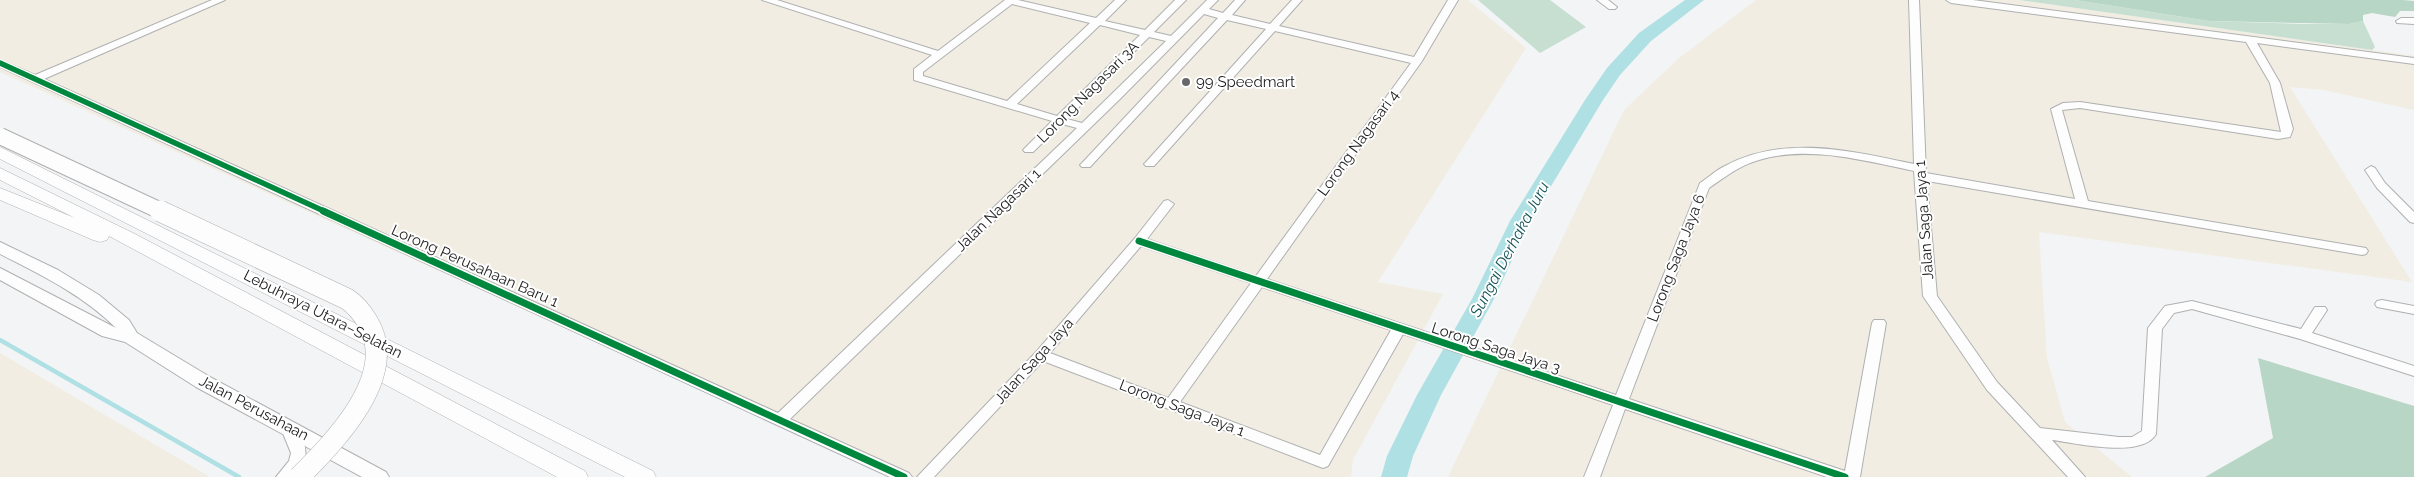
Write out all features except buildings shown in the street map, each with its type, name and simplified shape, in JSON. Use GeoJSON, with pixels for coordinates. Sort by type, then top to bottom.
{"type":"FeatureCollection","features":[{"type":"Feature","properties":{"kind":"highway"},"geometry":{"type":"LineString","coordinates":[[0,136],[314,282],[343,297],[360,309],[372,328],[376,347],[369,387],[351,420],[328,449],[299,477]]}},
{"type":"Feature","properties":{"kind":"highway","name":"Lebuhraya Utara–Selatan"},"geometry":{"type":"LineString","coordinates":[[0,152],[645,477]]}},
{"type":"Feature","properties":{"kind":"highway","name":"Lebuhraya Utara–Selatan"},"geometry":{"type":"LineString","coordinates":[[0,173],[128,238],[577,477]]}},
{"type":"Feature","properties":{"kind":"highway"},"geometry":{"type":"LineString","coordinates":[[0,192],[98,235],[128,238]]}},
{"type":"Feature","properties":{"kind":"main road","name":"Jalan Perusahaan"},"geometry":{"type":"LineString","coordinates":[[0,246],[92,297],[125,328],[130,338]]}},
{"type":"Feature","properties":{"kind":"main road"},"geometry":{"type":"LineString","coordinates":[[1,273],[26,261]]}},
{"type":"Feature","properties":{"kind":"main road","name":"Jalan Perusahaan"},"geometry":{"type":"LineString","coordinates":[[1,273],[108,332],[130,338],[203,382],[379,477]]}},
{"type":"Feature","properties":{"kind":"street"},"geometry":{"type":"LineString","coordinates":[[35,79],[220,0]]}},
{"type":"Feature","properties":{"kind":"street"},"geometry":{"type":"LineString","coordinates":[[768,0],[938,54]]}},
{"type":"Feature","properties":{"kind":"street"},"geometry":{"type":"LineString","coordinates":[[1084,127],[918,78],[918,71],[1011,0],[1173,40]]}},
{"type":"Feature","properties":{"kind":"street"},"geometry":{"type":"LineString","coordinates":[[1009,105],[1121,0]]}},
{"type":"Feature","properties":{"kind":"street"},"geometry":{"type":"LineString","coordinates":[[1147,34],[1181,0]]}},
{"type":"Feature","properties":{"kind":"street","name":"Jalan Nagasari 1"},"geometry":{"type":"LineString","coordinates":[[781,419],[1213,0]]}},
{"type":"Feature","properties":{"kind":"street"},"geometry":{"type":"LineString","coordinates":[[1086,165],[1240,0]]}},
{"type":"Feature","properties":{"kind":"street"},"geometry":{"type":"LineString","coordinates":[[1150,164],[1297,0]]}},
{"type":"Feature","properties":{"kind":"street","name":"Lorong Nagasari 4"},"geometry":{"type":"LineString","coordinates":[[1171,404],[1417,61],[1453,0]]}},
{"type":"Feature","properties":{"kind":"street"},"geometry":{"type":"LineString","coordinates":[[1602,0],[1612,7]]}},
{"type":"Feature","properties":{"kind":"street","name":"Jalan Saga Jaya 1"},"geometry":{"type":"LineString","coordinates":[[1914,0],[1921,172],[1930,296],[1992,386],[2077,477]]}},
{"type":"Feature","properties":{"kind":"street"},"geometry":{"type":"LineString","coordinates":[[1951,0],[2414,61]]}},
{"type":"Feature","properties":{"kind":"street"},"geometry":{"type":"LineString","coordinates":[[1203,10],[1417,61]]}},
{"type":"Feature","properties":{"kind":"street"},"geometry":{"type":"LineString","coordinates":[[2401,21],[2414,21]]}},
{"type":"Feature","properties":{"kind":"street","name":"Lorong Nagasari 3A"},"geometry":{"type":"LineString","coordinates":[[1029,150],[1147,34]]}},
{"type":"Feature","properties":{"kind":"street"},"geometry":{"type":"LineString","coordinates":[[2083,205],[2056,109],[2063,106],[2080,105],[2278,136],[2286,135],[2287,129],[2274,83],[2249,39]]}},
{"type":"Feature","properties":{"kind":"street","name":"Lorong Perusahaan Baru 1"},"geometry":{"type":"LineString","coordinates":[[0,63],[781,419],[904,477]]}},
{"type":"Feature","properties":{"kind":"street","name":"Lorong Saga Jaya 6"},"geometry":{"type":"LineString","coordinates":[[1592,477],[1619,402],[1704,186],[1714,177],[1758,155],[1788,149],[1845,154],[1921,172],[2083,205],[2362,250]]}},
{"type":"Feature","properties":{"kind":"street"},"geometry":{"type":"LineString","coordinates":[[2371,170],[2381,185],[2414,219]]}},
{"type":"Feature","properties":{"kind":"street","name":"Jalan Saga Jaya"},"geometry":{"type":"LineString","coordinates":[[927,477],[1041,355],[1139,242],[1168,204]]}},
{"type":"Feature","properties":{"kind":"street","name":"Lorong Saga Jaya 3"},"geometry":{"type":"LineString","coordinates":[[1139,242],[1845,477]]}},
{"type":"Feature","properties":{"kind":"street"},"geometry":{"type":"LineString","coordinates":[[2382,304],[2414,310]]}},
{"type":"Feature","properties":{"kind":"street"},"geometry":{"type":"LineString","coordinates":[[2036,433],[2119,443],[2134,442],[2149,434],[2155,328],[2170,309],[2192,305],[2304,335],[2414,371]]}},
{"type":"Feature","properties":{"kind":"street"},"geometry":{"type":"LineString","coordinates":[[2304,335],[2320,310]]}},
{"type":"Feature","properties":{"kind":"street"},"geometry":{"type":"LineString","coordinates":[[1852,477],[1879,324]]}},
{"type":"Feature","properties":{"kind":"street","name":"Lorong Saga Jaya 1"},"geometry":{"type":"LineString","coordinates":[[1041,355],[1323,462],[1399,329]]}},
{"type":"Feature","properties":{"kind":"street"},"geometry":{"type":"LineString","coordinates":[[284,477],[300,458],[300,449],[287,426]]}},
{"type":"Feature","properties":{"kind":"shaded area"},"geometry":{"type":"Polygon","coordinates":[[[0,0],[1468,0],[1526,48],[1378,282],[1443,294],[1353,460],[1351,477],[893,477],[0,72],[0,0]]]}},
{"type":"Feature","properties":{"kind":"shaded area"},"geometry":{"type":"Polygon","coordinates":[[[1756,0],[2019,0],[2414,56],[2414,110],[2324,90],[2290,87],[2412,282],[2039,232],[2047,358],[2065,422],[2132,477],[1448,477],[1624,110],[1679,58],[1756,0]]]}},
{"type":"Feature","properties":{"kind":"shaded area"},"geometry":{"type":"Polygon","coordinates":[[[0,353],[210,477],[0,477],[0,353]]]}},
{"type":"Feature","properties":{"kind":"green space"},"geometry":{"type":"Polygon","coordinates":[[[1478,0],[1550,0],[1586,27],[1540,53],[1478,0]]]}},
{"type":"Feature","properties":{"kind":"green space"},"geometry":{"type":"Polygon","coordinates":[[[2019,0],[2075,0],[2209,21],[2349,24],[2363,21],[2375,47],[2372,50],[2019,0]]]}},
{"type":"Feature","properties":{"kind":"green space"},"geometry":{"type":"Polygon","coordinates":[[[2075,0],[2403,0],[2414,1],[2414,11],[2400,11],[2395,17],[2372,13],[2363,15],[2363,21],[2349,24],[2209,21],[2075,0]]]}},
{"type":"Feature","properties":{"kind":"green space"},"geometry":{"type":"Polygon","coordinates":[[[2258,358],[2414,406],[2414,477],[2205,477],[2273,438],[2258,358]]]}},
{"type":"Feature","properties":{"kind":"waterway","name":"Sungai Derhaka Juru"},"geometry":{"type":"LineString","coordinates":[[1394,477],[1400,456],[1429,395],[1483,299],[1520,221],[1594,100],[1613,72],[1645,37],[1696,0]]}},
{"type":"Feature","properties":{"kind":"waterway"},"geometry":{"type":"LineString","coordinates":[[0,340],[239,477]]}},
{"type":"Feature","properties":{"kind":"cycle path"},"geometry":{"type":"LineString","coordinates":[[0,63],[904,477]]}},
{"type":"Feature","properties":{"kind":"cycle path"},"geometry":{"type":"LineString","coordinates":[[1139,241],[1845,477]]}},
{"type":"Feature","properties":{"kind":"place","name":"99 Speedmart"},"geometry":{"type":"Point","coordinates":[1186,82]}}]}
